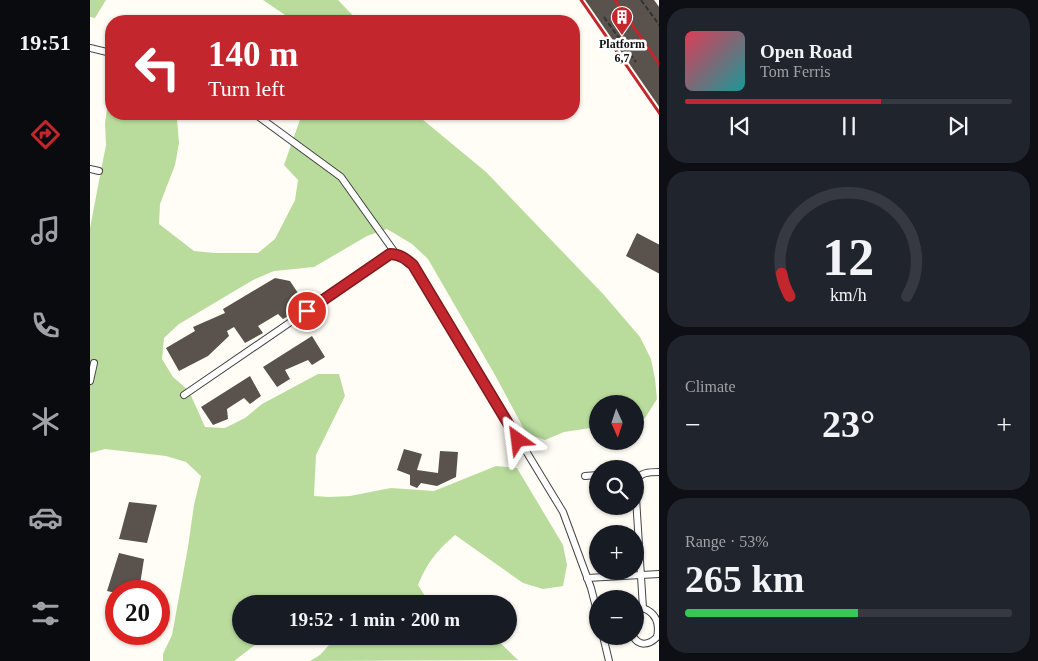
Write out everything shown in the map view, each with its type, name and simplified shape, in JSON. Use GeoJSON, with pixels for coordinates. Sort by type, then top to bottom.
{"type":"FeatureCollection","features":[{"type":"Feature","properties":{"kind":"lane"},"geometry":{"type":"LineString","coordinates":[[90,48],[105,52]]}},
{"type":"Feature","properties":{"kind":"lane"},"geometry":{"type":"LineString","coordinates":[[262,120],[341,177],[396,254]]}},
{"type":"Feature","properties":{"kind":"lane"},"geometry":{"type":"LineString","coordinates":[[90,169],[99,171]]}},
{"type":"Feature","properties":{"kind":"lane"},"geometry":{"type":"LineString","coordinates":[[184,395],[390,254],[396,254],[405,258],[413,265],[562,512],[591,590]]}},
{"type":"Feature","properties":{"kind":"lane"},"geometry":{"type":"LineString","coordinates":[[90,381],[94,363]]}},
{"type":"Feature","properties":{"kind":"lane"},"geometry":{"type":"LineString","coordinates":[[644,474],[659,472]]}},
{"type":"Feature","properties":{"kind":"lane"},"geometry":{"type":"LineString","coordinates":[[585,476],[589,476]]}},
{"type":"Feature","properties":{"kind":"lane"},"geometry":{"type":"LineString","coordinates":[[644,575],[659,574]]}},
{"type":"Feature","properties":{"kind":"lane"},"geometry":{"type":"LineString","coordinates":[[644,608],[649,610],[656,618],[658,625],[657,637],[650,643],[644,644]]}},
{"type":"Feature","properties":{"kind":"lane"},"geometry":{"type":"LineString","coordinates":[[605,645],[609,661]]}},
{"type":"Feature","properties":{"kind":"path"},"geometry":{"type":"LineString","coordinates":[[641,0],[659,26]]}},
{"type":"Feature","properties":{"kind":"path"},"geometry":{"type":"LineString","coordinates":[[604,17],[636,62]]}},
{"type":"Feature","properties":{"kind":"green space"},"geometry":{"type":"Polygon","coordinates":[[[90,0],[106,0],[95,18],[90,17],[90,0]]]}},
{"type":"Feature","properties":{"kind":"green space"},"geometry":{"type":"Polygon","coordinates":[[[263,0],[338,0],[352,15],[285,15],[263,0]]]}},
{"type":"Feature","properties":{"kind":"green space"},"geometry":{"type":"Polygon","coordinates":[[[105,120],[177,120],[179,143],[175,165],[160,204],[159,224],[194,251],[215,253],[258,253],[275,239],[295,200],[298,180],[284,165],[300,120],[423,120],[486,172],[604,295],[640,337],[651,359],[657,399],[645,418],[644,395],[589,395],[589,428],[564,432],[545,440],[526,433],[428,259],[412,244],[387,229],[367,236],[314,267],[274,271],[253,280],[179,324],[164,338],[162,359],[173,377],[189,391],[205,427],[225,428],[245,418],[262,404],[318,374],[339,374],[345,396],[316,455],[314,496],[350,496],[391,488],[434,491],[496,466],[517,468],[563,545],[567,565],[563,586],[543,589],[523,583],[455,535],[433,557],[425,569],[418,585],[424,595],[232,595],[232,645],[255,645],[234,661],[163,661],[163,654],[167,645],[170,645],[194,505],[201,476],[186,462],[166,456],[105,449],[90,453],[90,228],[106,145],[105,120]]]}},
{"type":"Feature","properties":{"kind":"green space"},"geometry":{"type":"Polygon","coordinates":[[[329,645],[502,645],[518,660],[310,661],[320,655],[329,645]]]}},
{"type":"Feature","properties":{"kind":"building"},"geometry":{"type":"Polygon","coordinates":[[[585,0],[654,0],[659,7],[659,107],[585,0]]]}},
{"type":"Feature","properties":{"kind":"building"},"geometry":{"type":"Polygon","coordinates":[[[637,233],[659,244],[659,273],[626,256],[637,233]]]}},
{"type":"Feature","properties":{"kind":"building"},"geometry":{"type":"Polygon","coordinates":[[[275,278],[290,281],[306,305],[283,319],[278,314],[258,326],[263,333],[245,343],[234,327],[227,331],[229,336],[208,356],[179,371],[166,348],[195,331],[193,327],[225,313],[223,309],[275,278]]]}},
{"type":"Feature","properties":{"kind":"building"},"geometry":{"type":"Polygon","coordinates":[[[312,336],[325,357],[312,365],[308,360],[285,370],[290,379],[277,387],[263,367],[312,336]]]}},
{"type":"Feature","properties":{"kind":"building"},"geometry":{"type":"Polygon","coordinates":[[[250,376],[261,396],[250,404],[244,398],[227,409],[228,419],[213,425],[201,407],[250,376]]]}},
{"type":"Feature","properties":{"kind":"building"},"geometry":{"type":"Polygon","coordinates":[[[404,449],[422,454],[417,470],[438,473],[440,451],[458,452],[456,477],[437,486],[421,483],[417,488],[410,485],[410,475],[397,470],[404,449]]]}},
{"type":"Feature","properties":{"kind":"building"},"geometry":{"type":"Polygon","coordinates":[[[129,502],[157,505],[147,543],[119,539],[129,502]]]}},
{"type":"Feature","properties":{"kind":"building"},"geometry":{"type":"Polygon","coordinates":[[[119,553],[144,559],[141,580],[110,580],[119,553]]]}},
{"type":"Feature","properties":{"kind":"railway"},"geometry":{"type":"LineString","coordinates":[[581,0],[659,113]]}},
{"type":"Feature","properties":{"kind":"railway"},"geometry":{"type":"LineString","coordinates":[[615,0],[659,64]]}},
{"type":"Feature","properties":{"kind":"place","name":"Platform 6,7"},"geometry":{"type":"Point","coordinates":[622,36]}},
{"type":"Feature","properties":{"kind":"route"},"geometry":{"type":"LineString","coordinates":[[307,311],[390,254],[396,254],[405,258],[413,265],[518,440]]}}]}
